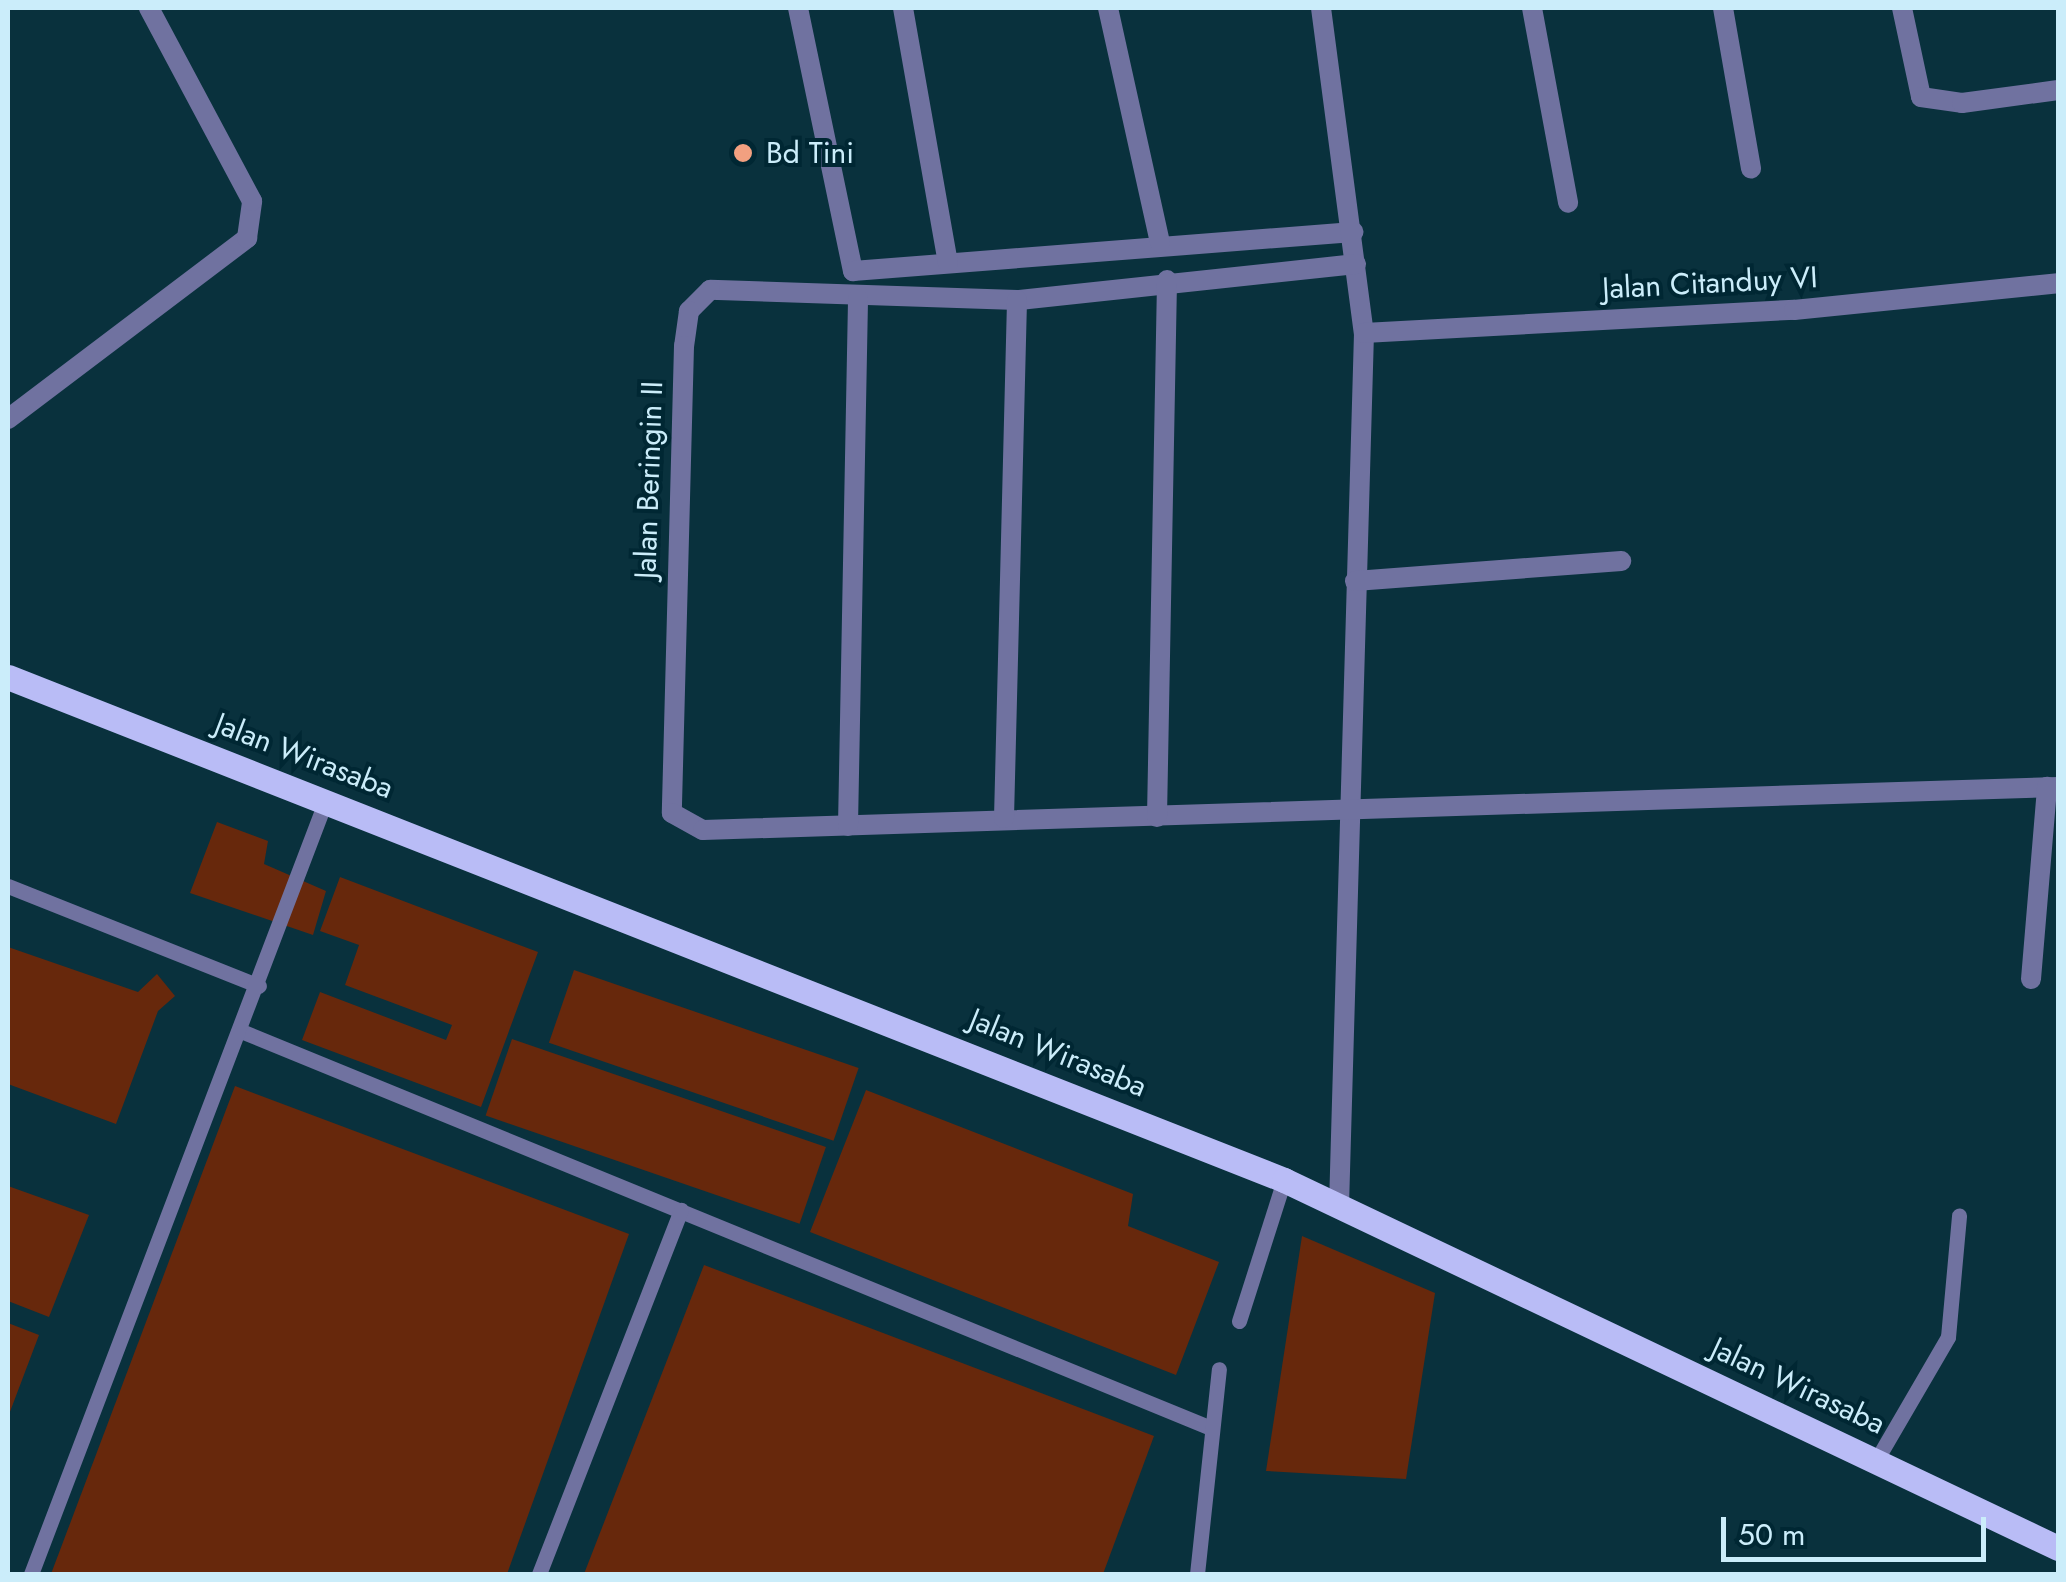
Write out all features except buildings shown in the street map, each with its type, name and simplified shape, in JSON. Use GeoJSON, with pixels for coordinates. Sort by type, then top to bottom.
{"type":"FeatureCollection","features":[{"type":"Feature","properties":{"kind":"main road","name":"Jalan Wirasaba"},"geometry":{"type":"LineString","coordinates":[[8,677],[1284,1180],[2058,1548]]}},
{"type":"Feature","properties":{"kind":"street"},"geometry":{"type":"LineString","coordinates":[[8,419],[247,238],[252,201],[149,8]]}},
{"type":"Feature","properties":{"kind":"street"},"geometry":{"type":"LineString","coordinates":[[798,8],[853,272],[1160,242],[1353,232]]}},
{"type":"Feature","properties":{"kind":"street"},"geometry":{"type":"LineString","coordinates":[[902,8],[948,263]]}},
{"type":"Feature","properties":{"kind":"street"},"geometry":{"type":"LineString","coordinates":[[1108,8],[1160,242]]}},
{"type":"Feature","properties":{"kind":"street"},"geometry":{"type":"LineString","coordinates":[[1321,8],[1364,333],[1339,1206]]}},
{"type":"Feature","properties":{"kind":"street"},"geometry":{"type":"LineString","coordinates":[[1532,8],[1568,203]]}},
{"type":"Feature","properties":{"kind":"street"},"geometry":{"type":"LineString","coordinates":[[1723,8],[1751,169]]}},
{"type":"Feature","properties":{"kind":"street"},"geometry":{"type":"LineString","coordinates":[[1902,8],[1920,97],[1962,103],[2058,90]]}},
{"type":"Feature","properties":{"kind":"street","name":"Jalan Beringin II"},"geometry":{"type":"LineString","coordinates":[[848,826],[682,825],[668,799],[688,312],[710,290],[858,299],[1017,300],[1167,280],[1356,264]]}},
{"type":"Feature","properties":{"kind":"street"},"geometry":{"type":"LineString","coordinates":[[1157,817],[1167,280]]}},
{"type":"Feature","properties":{"kind":"street","name":"Jalan Citanduy VI"},"geometry":{"type":"LineString","coordinates":[[1364,333],[1794,310],[2058,284]]}},
{"type":"Feature","properties":{"kind":"street"},"geometry":{"type":"LineString","coordinates":[[858,299],[848,826],[2053,787],[2030,979]]}},
{"type":"Feature","properties":{"kind":"street"},"geometry":{"type":"LineString","coordinates":[[1004,818],[1017,300]]}},
{"type":"Feature","properties":{"kind":"street"},"geometry":{"type":"LineString","coordinates":[[1355,581],[1620,561]]}},
{"type":"Feature","properties":{"kind":"lane"},"geometry":{"type":"LineString","coordinates":[[31,1574],[259,986],[326,800]]}},
{"type":"Feature","properties":{"kind":"lane"},"geometry":{"type":"LineString","coordinates":[[8,886],[259,986]]}},
{"type":"Feature","properties":{"kind":"lane"},"geometry":{"type":"LineString","coordinates":[[241,1030],[1211,1428]]}},
{"type":"Feature","properties":{"kind":"lane"},"geometry":{"type":"LineString","coordinates":[[1239,1321],[1284,1180]]}},
{"type":"Feature","properties":{"kind":"lane"},"geometry":{"type":"LineString","coordinates":[[539,1574],[681,1210]]}},
{"type":"Feature","properties":{"kind":"lane"},"geometry":{"type":"LineString","coordinates":[[1877,1459],[1948,1337],[1959,1215]]}},
{"type":"Feature","properties":{"kind":"lane"},"geometry":{"type":"LineString","coordinates":[[1197,1574],[1218,1369]]}},
{"type":"Feature","properties":{"kind":"place","name":"Bd Tini"},"geometry":{"type":"Point","coordinates":[743,153]}}]}
